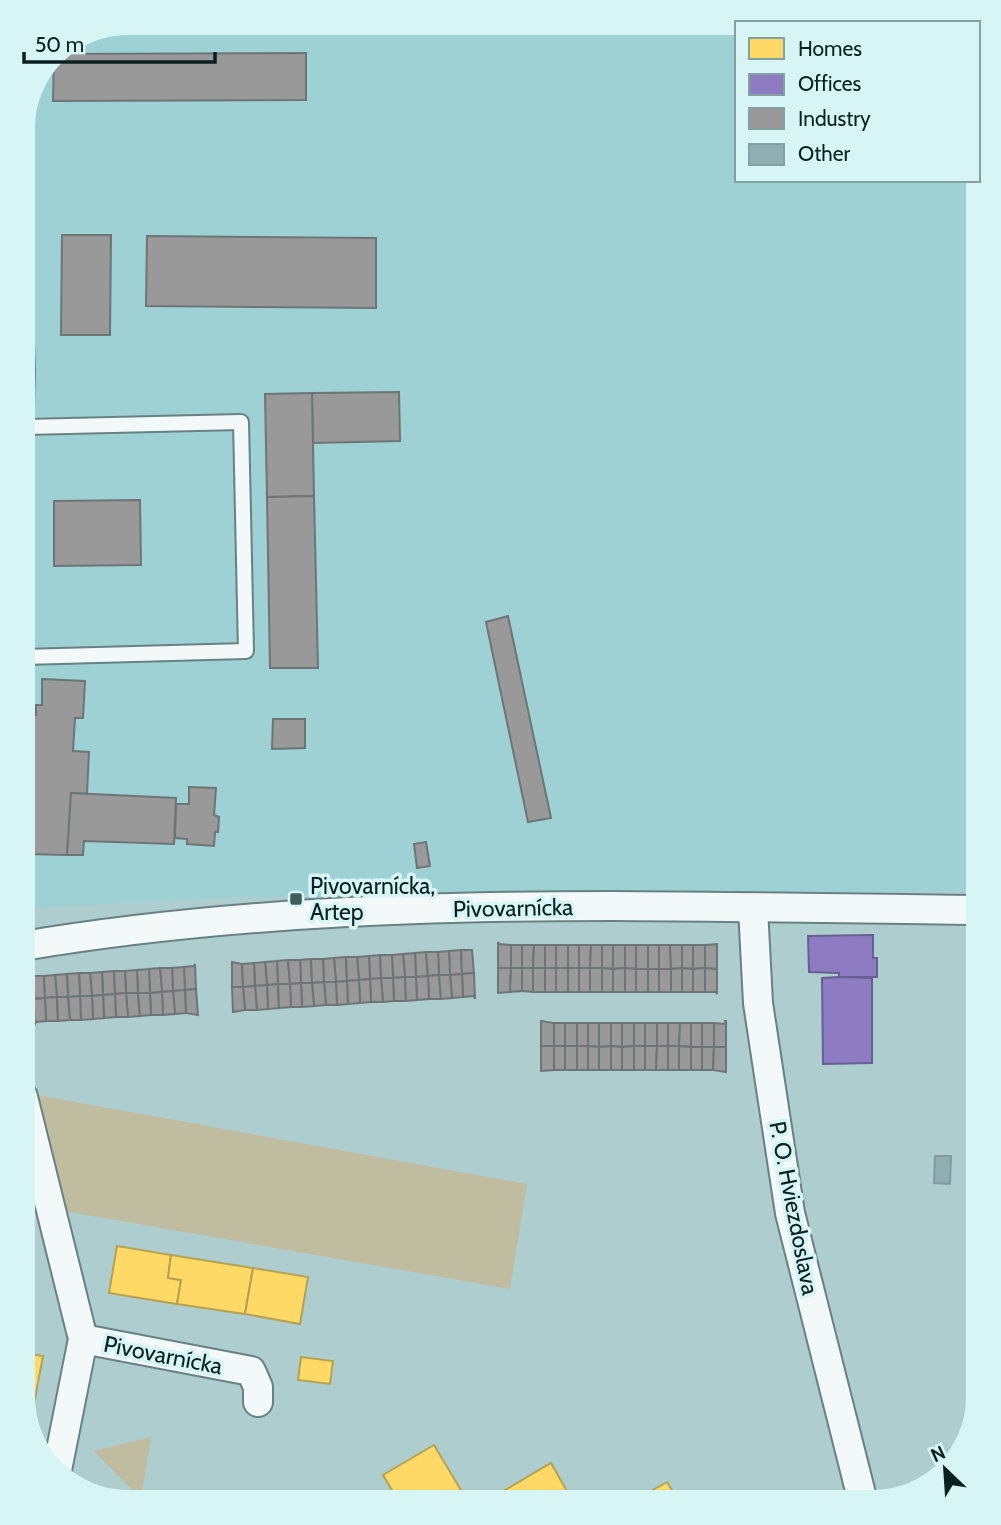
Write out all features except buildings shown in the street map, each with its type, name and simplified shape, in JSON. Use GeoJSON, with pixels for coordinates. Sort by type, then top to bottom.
{"type":"FeatureCollection","features":[{"type":"Feature","properties":{"kind":"street","name":"Pivovarnícka"},"geometry":{"type":"LineString","coordinates":[[35,944],[182,924],[454,908],[966,910]]}},
{"type":"Feature","properties":{"kind":"street","name":"P. O. Hviezdoslava"},"geometry":{"type":"LineString","coordinates":[[753,908],[758,1003],[790,1213],[860,1490]]}},
{"type":"Feature","properties":{"kind":"street","name":"Pivovarnícka"},"geometry":{"type":"LineString","coordinates":[[35,1145],[83,1339],[251,1371],[258,1387],[258,1402]]}},
{"type":"Feature","properties":{"kind":"street"},"geometry":{"type":"LineString","coordinates":[[59,1460],[83,1339]]}},
{"type":"Feature","properties":{"kind":"lane"},"geometry":{"type":"LineString","coordinates":[[35,427],[240,422],[246,651],[35,657]]}},
{"type":"Feature","properties":{"kind":"shaded area"},"geometry":{"type":"Polygon","coordinates":[[[128,35],[735,35],[735,182],[966,182],[966,891],[240,897],[35,907],[35,122],[45,87],[54,71],[67,58],[98,40],[128,35]]]}},
{"type":"Feature","properties":{"kind":"shaded area"},"geometry":{"type":"Polygon","coordinates":[[[37,1095],[527,1184],[510,1289],[58,1210],[37,1095]]]}},
{"type":"Feature","properties":{"kind":"shaded area"},"geometry":{"type":"Polygon","coordinates":[[[151,1437],[142,1490],[132,1490],[94,1451],[151,1437]]]}},
{"type":"Feature","properties":{"kind":"place","name":"Pivovarnícka, Artep"},"geometry":{"type":"Point","coordinates":[296,899]}}]}
